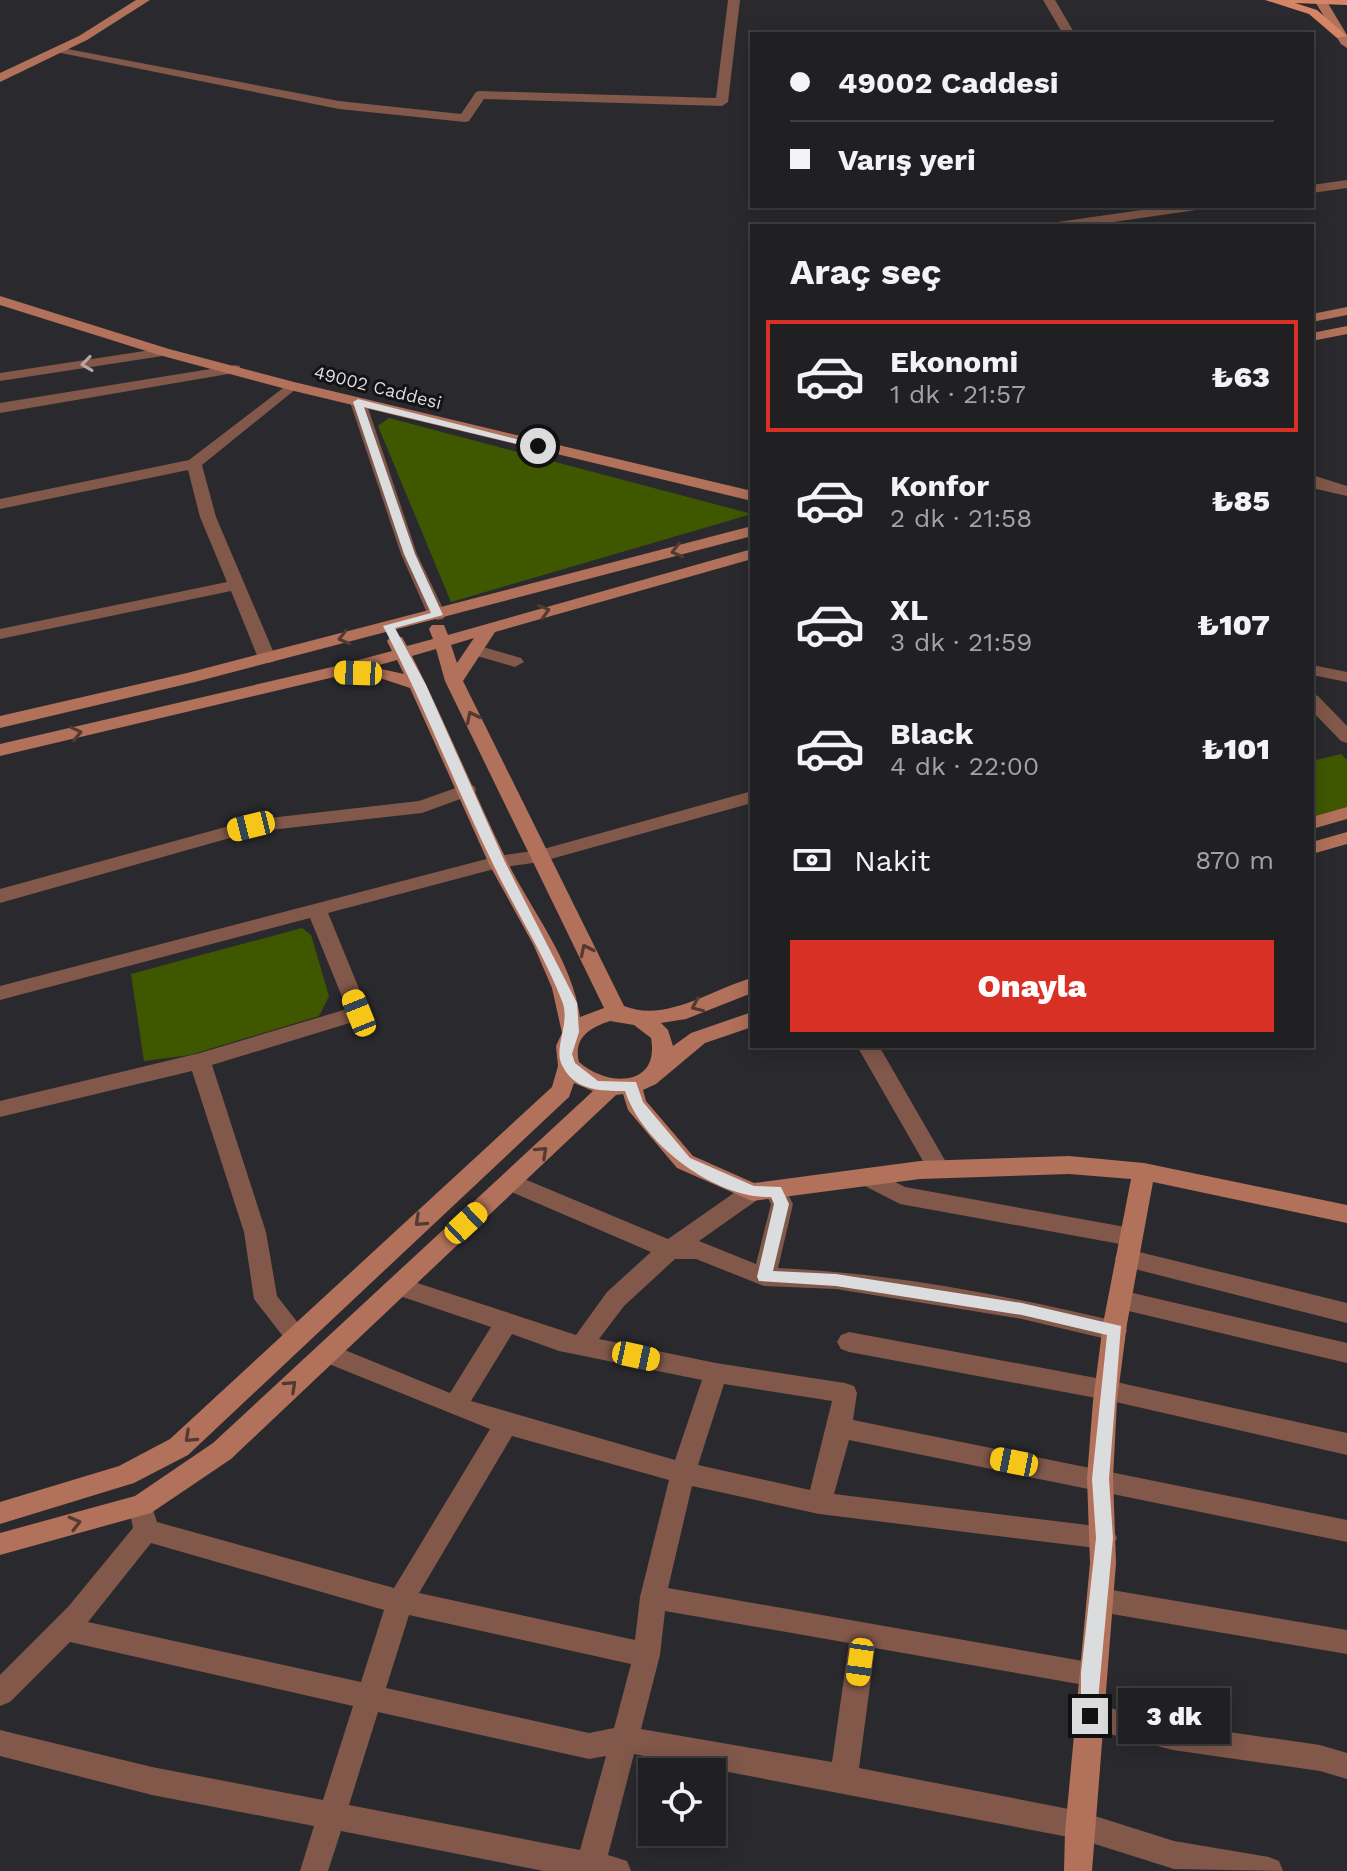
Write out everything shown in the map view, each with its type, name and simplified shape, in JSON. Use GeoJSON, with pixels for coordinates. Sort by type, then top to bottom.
{"type":"FeatureCollection","features":[{"type":"Feature","properties":{"kind":"main road"},"geometry":{"type":"LineString","coordinates":[[1271,0],[1313,12],[1344,40]]}},
{"type":"Feature","properties":{"kind":"main road"},"geometry":{"type":"LineString","coordinates":[[1295,0],[1346,2]]}},
{"type":"Feature","properties":{"kind":"street"},"geometry":{"type":"LineString","coordinates":[[0,78],[57,51],[144,0]]}},
{"type":"Feature","properties":{"kind":"street"},"geometry":{"type":"LineString","coordinates":[[57,51],[339,105],[465,118],[480,95],[722,102],[734,0]]}},
{"type":"Feature","properties":{"kind":"street"},"geometry":{"type":"LineString","coordinates":[[1049,0],[1068,32]]}},
{"type":"Feature","properties":{"kind":"street"},"geometry":{"type":"LineString","coordinates":[[1321,1],[1344,40]]}},
{"type":"Feature","properties":{"kind":"street"},"geometry":{"type":"LineString","coordinates":[[1314,189],[1347,184]]}},
{"type":"Feature","properties":{"kind":"street"},"geometry":{"type":"LineString","coordinates":[[1070,224],[1169,208]]}},
{"type":"Feature","properties":{"kind":"street","name":"49002 Caddesi"},"geometry":{"type":"LineString","coordinates":[[0,300],[164,352],[291,386],[750,496]]}},
{"type":"Feature","properties":{"kind":"street"},"geometry":{"type":"LineString","coordinates":[[1314,318],[1347,311]]}},
{"type":"Feature","properties":{"kind":"street"},"geometry":{"type":"LineString","coordinates":[[1314,337],[1347,330]]}},
{"type":"Feature","properties":{"kind":"street"},"geometry":{"type":"LineString","coordinates":[[0,377],[164,352]]}},
{"type":"Feature","properties":{"kind":"street"},"geometry":{"type":"LineString","coordinates":[[0,408],[235,369]]}},
{"type":"Feature","properties":{"kind":"street"},"geometry":{"type":"LineString","coordinates":[[0,504],[194,464],[291,386]]}},
{"type":"Feature","properties":{"kind":"street"},"geometry":{"type":"LineString","coordinates":[[358,402],[409,554],[437,615],[440,641],[454,681],[616,1011],[633,1017],[661,1035],[665,1046],[659,1068]]}},
{"type":"Feature","properties":{"kind":"street"},"geometry":{"type":"LineString","coordinates":[[194,464],[208,517],[267,658]]}},
{"type":"Feature","properties":{"kind":"street"},"geometry":{"type":"LineString","coordinates":[[1314,487],[1347,491]]}},
{"type":"Feature","properties":{"kind":"street"},"geometry":{"type":"LineString","coordinates":[[0,722],[437,615],[750,532]]}},
{"type":"Feature","properties":{"kind":"street"},"geometry":{"type":"LineString","coordinates":[[0,750],[336,672],[750,555]]}},
{"type":"Feature","properties":{"kind":"street"},"geometry":{"type":"LineString","coordinates":[[0,634],[236,585]]}},
{"type":"Feature","properties":{"kind":"street"},"geometry":{"type":"LineString","coordinates":[[389,626],[420,685],[498,862],[570,1003],[572,1032]]}},
{"type":"Feature","properties":{"kind":"street"},"geometry":{"type":"LineString","coordinates":[[454,681],[491,626]]}},
{"type":"Feature","properties":{"kind":"street"},"geometry":{"type":"LineString","coordinates":[[476,650],[515,662]]}},
{"type":"Feature","properties":{"kind":"street"},"geometry":{"type":"LineString","coordinates":[[1314,670],[1347,677]]}},
{"type":"Feature","properties":{"kind":"street"},"geometry":{"type":"LineString","coordinates":[[336,672],[381,673],[420,685]]}},
{"type":"Feature","properties":{"kind":"street"},"geometry":{"type":"LineString","coordinates":[[1314,702],[1347,737]]}},
{"type":"Feature","properties":{"kind":"street"},"geometry":{"type":"LineString","coordinates":[[0,896],[251,826],[422,807],[467,790]]}},
{"type":"Feature","properties":{"kind":"street"},"geometry":{"type":"LineString","coordinates":[[0,993],[498,862],[540,856],[750,798]]}},
{"type":"Feature","properties":{"kind":"street"},"geometry":{"type":"LineString","coordinates":[[1314,822],[1347,813]]}},
{"type":"Feature","properties":{"kind":"street"},"geometry":{"type":"LineString","coordinates":[[1314,847],[1347,838]]}},
{"type":"Feature","properties":{"kind":"street"},"geometry":{"type":"LineString","coordinates":[[0,1109],[200,1061],[359,1013],[317,910]]}},
{"type":"Feature","properties":{"kind":"street"},"geometry":{"type":"LineString","coordinates":[[0,1513],[125,1475],[179,1447],[561,1091],[569,1066],[566,1043],[572,1032],[595,1017],[679,1014],[750,986]]}},
{"type":"Feature","properties":{"kind":"street"},"geometry":{"type":"LineString","coordinates":[[0,1693],[67,1629],[108,1583],[144,1518],[222,1451],[510,1182],[620,1087],[659,1068],[698,1038],[750,1020]]}},
{"type":"Feature","properties":{"kind":"street"},"geometry":{"type":"LineString","coordinates":[[869,1048],[939,1169]]}},
{"type":"Feature","properties":{"kind":"street"},"geometry":{"type":"LineString","coordinates":[[200,1061],[255,1232],[266,1299],[297,1337]]}},
{"type":"Feature","properties":{"kind":"street"},"geometry":{"type":"LineString","coordinates":[[569,1066],[585,1081],[620,1087],[685,1162],[764,1191],[782,1204],[764,1277]]}},
{"type":"Feature","properties":{"kind":"street"},"geometry":{"type":"LineString","coordinates":[[582,1345],[597,1318],[669,1250],[764,1191],[939,1169],[1069,1165],[1144,1172],[1347,1214]]}},
{"type":"Feature","properties":{"kind":"street"},"geometry":{"type":"LineString","coordinates":[[1078,1871],[1079,1825],[1090,1716],[1090,1673],[1100,1600],[1104,1538],[1100,1479],[1107,1390],[1144,1172]]}},
{"type":"Feature","properties":{"kind":"street"},"geometry":{"type":"LineString","coordinates":[[867,1177],[900,1195],[1129,1248],[1347,1313]]}},
{"type":"Feature","properties":{"kind":"street"},"geometry":{"type":"LineString","coordinates":[[510,1182],[669,1250],[698,1250],[764,1277],[836,1280],[1022,1309],[1115,1331]]}},
{"type":"Feature","properties":{"kind":"street"},"geometry":{"type":"LineString","coordinates":[[399,1286],[582,1345],[716,1373],[845,1393],[840,1428],[819,1503]]}},
{"type":"Feature","properties":{"kind":"street"},"geometry":{"type":"LineString","coordinates":[[1120,1300],[1347,1353]]}},
{"type":"Feature","properties":{"kind":"street"},"geometry":{"type":"LineString","coordinates":[[455,1405],[506,1323]]}},
{"type":"Feature","properties":{"kind":"street"},"geometry":{"type":"LineString","coordinates":[[849,1342],[1107,1390],[1347,1444]]}},
{"type":"Feature","properties":{"kind":"street"},"geometry":{"type":"LineString","coordinates":[[327,1353],[483,1417],[508,1421],[683,1473],[819,1503],[1104,1538]]}},
{"type":"Feature","properties":{"kind":"street"},"geometry":{"type":"LineString","coordinates":[[0,1743],[152,1781],[599,1869],[647,1655],[653,1597],[683,1473],[716,1373]]}},
{"type":"Feature","properties":{"kind":"street"},"geometry":{"type":"LineString","coordinates":[[314,1871],[400,1601],[508,1421]]}},
{"type":"Feature","properties":{"kind":"street"},"geometry":{"type":"LineString","coordinates":[[840,1428],[1347,1531]]}},
{"type":"Feature","properties":{"kind":"street"},"geometry":{"type":"LineString","coordinates":[[0,1544],[144,1518],[400,1601],[549,1631],[647,1655]]}},
{"type":"Feature","properties":{"kind":"street"},"geometry":{"type":"LineString","coordinates":[[653,1597],[1090,1673]]}},
{"type":"Feature","properties":{"kind":"street"},"geometry":{"type":"LineString","coordinates":[[1100,1600],[1347,1642]]}},
{"type":"Feature","properties":{"kind":"street"},"geometry":{"type":"LineString","coordinates":[[67,1629],[589,1746],[626,1739],[844,1778],[1079,1825],[1174,1855],[1269,1871]]}},
{"type":"Feature","properties":{"kind":"street"},"geometry":{"type":"LineString","coordinates":[[844,1778],[864,1633]]}},
{"type":"Feature","properties":{"kind":"street"},"geometry":{"type":"LineString","coordinates":[[1090,1716],[1173,1737],[1320,1758],[1347,1766]]}},
{"type":"Feature","properties":{"kind":"green space"},"geometry":{"type":"Polygon","coordinates":[[[389,418],[750,515],[451,602],[378,426],[389,418]]]}},
{"type":"Feature","properties":{"kind":"green space"},"geometry":{"type":"Polygon","coordinates":[[[1341,754],[1347,760],[1347,807],[1314,817],[1314,761],[1341,754]]]}},
{"type":"Feature","properties":{"kind":"green space"},"geometry":{"type":"Polygon","coordinates":[[[302,928],[311,935],[329,996],[319,1016],[190,1055],[144,1061],[131,974],[302,928]]]}},
{"type":"Feature","properties":{"kind":"route"},"geometry":{"type":"LineString","coordinates":[[538,446],[358,402],[409,554],[437,615],[389,626],[420,685],[498,862],[570,1003],[572,1032],[565,1054],[569,1066],[575,1074],[597,1086],[631,1086],[636,1104],[685,1162],[723,1182],[752,1192],[775,1191],[782,1204],[764,1277],[836,1280],[1022,1309],[1115,1331],[1100,1479],[1104,1538],[1100,1600],[1090,1673],[1090,1716]]}}]}
